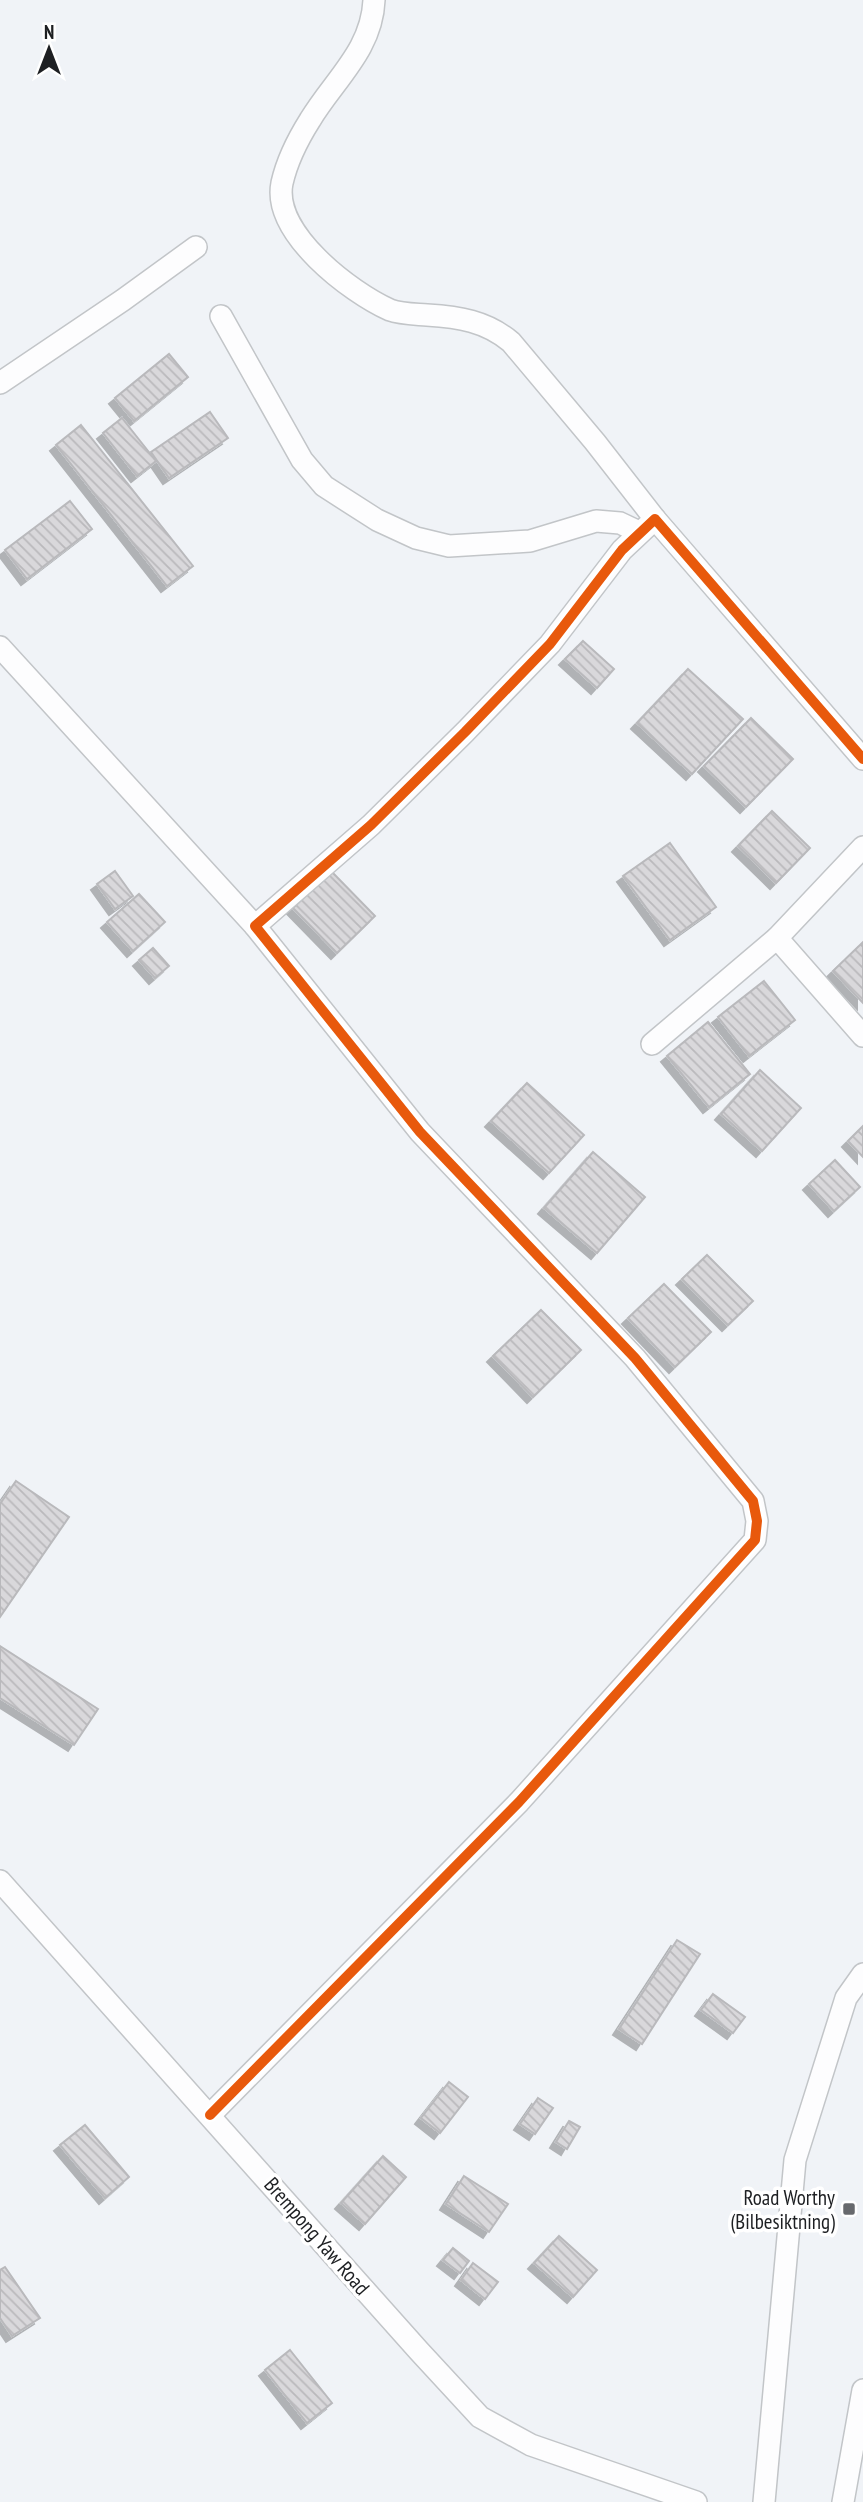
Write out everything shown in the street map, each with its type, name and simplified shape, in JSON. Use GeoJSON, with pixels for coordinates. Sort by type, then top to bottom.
{"type":"FeatureCollection","features":[{"type":"Feature","properties":{"kind":"street"},"geometry":{"type":"LineString","coordinates":[[374,0],[367,36],[360,52],[310,119],[285,172],[280,195],[286,216],[307,247],[342,282],[392,310],[461,317],[496,330],[511,342],[595,442],[647,526],[863,759]]}},
{"type":"Feature","properties":{"kind":"street"},"geometry":{"type":"LineString","coordinates":[[0,383],[196,247]]}},
{"type":"Feature","properties":{"kind":"street"},"geometry":{"type":"LineString","coordinates":[[221,317],[302,460],[324,486],[377,520],[416,538],[449,546],[530,541],[597,522],[647,526]]}},
{"type":"Feature","properties":{"kind":"street"},"geometry":{"type":"LineString","coordinates":[[254,926],[371,825],[465,732],[550,643],[622,550],[647,526]]}},
{"type":"Feature","properties":{"kind":"street"},"geometry":{"type":"LineString","coordinates":[[0,647],[254,926],[419,1132],[635,1358],[752,1501],[757,1521],[755,1540],[519,1802],[210,2115]]}},
{"type":"Feature","properties":{"kind":"street"},"geometry":{"type":"LineString","coordinates":[[652,1044],[777,938],[863,847]]}},
{"type":"Feature","properties":{"kind":"street"},"geometry":{"type":"LineString","coordinates":[[777,938],[863,1036]]}},
{"type":"Feature","properties":{"kind":"street","name":"Brempong Yaw Road"},"geometry":{"type":"LineString","coordinates":[[0,1881],[480,2417],[531,2445],[696,2502]]}},
{"type":"Feature","properties":{"kind":"street"},"geometry":{"type":"LineString","coordinates":[[764,2502],[795,2160],[846,1998],[863,1974]]}},
{"type":"Feature","properties":{"kind":"street"},"geometry":{"type":"LineString","coordinates":[[843,2502],[863,2390]]}},
{"type":"Feature","properties":{"kind":"building"},"geometry":{"type":"Polygon","coordinates":[[[169,354],[188,377],[134,421],[115,398],[169,354]]]}},
{"type":"Feature","properties":{"kind":"building"},"geometry":{"type":"Polygon","coordinates":[[[210,412],[228,438],[169,478],[151,452],[210,412]]]}},
{"type":"Feature","properties":{"kind":"building"},"geometry":{"type":"Polygon","coordinates":[[[122,418],[156,461],[137,476],[103,433],[122,418]]]}},
{"type":"Feature","properties":{"kind":"building"},"geometry":{"type":"Polygon","coordinates":[[[81,425],[193,566],[167,586],[56,445],[81,425]]]}},
{"type":"Feature","properties":{"kind":"building"},"geometry":{"type":"Polygon","coordinates":[[[70,501],[92,529],[27,579],[5,550],[70,501]]]}},
{"type":"Feature","properties":{"kind":"building"},"geometry":{"type":"Polygon","coordinates":[[[583,641],[614,669],[597,688],[565,659],[583,641]]]}},
{"type":"Feature","properties":{"kind":"building"},"geometry":{"type":"Polygon","coordinates":[[[688,669],[743,719],[692,774],[637,723],[688,669]]]}},
{"type":"Feature","properties":{"kind":"building"},"geometry":{"type":"Polygon","coordinates":[[[751,718],[793,759],[746,807],[704,766],[751,718]]]}},
{"type":"Feature","properties":{"kind":"building"},"geometry":{"type":"Polygon","coordinates":[[[772,811],[810,848],[776,883],[738,846],[772,811]]]}},
{"type":"Feature","properties":{"kind":"building"},"geometry":{"type":"Polygon","coordinates":[[[670,843],[716,907],[670,940],[623,876],[670,843]]]}},
{"type":"Feature","properties":{"kind":"building"},"geometry":{"type":"Polygon","coordinates":[[[115,871],[133,896],[115,909],[97,884],[115,871]]]}},
{"type":"Feature","properties":{"kind":"building"},"geometry":{"type":"Polygon","coordinates":[[[331,871],[375,916],[337,953],[293,908],[331,871]]]}},
{"type":"Feature","properties":{"kind":"building"},"geometry":{"type":"Polygon","coordinates":[[[139,894],[165,922],[133,951],[107,922],[139,894]]]}},
{"type":"Feature","properties":{"kind":"building"},"geometry":{"type":"Polygon","coordinates":[[[863,942],[863,1003],[833,971],[863,942]]]}},
{"type":"Feature","properties":{"kind":"building"},"geometry":{"type":"Polygon","coordinates":[[[153,948],[169,966],[155,978],[139,960],[153,948]]]}},
{"type":"Feature","properties":{"kind":"building"},"geometry":{"type":"Polygon","coordinates":[[[764,981],[795,1020],[749,1056],[718,1017],[764,981]]]}},
{"type":"Feature","properties":{"kind":"building"},"geometry":{"type":"Polygon","coordinates":[[[708,1022],[750,1074],[709,1107],[667,1056],[708,1022]]]}},
{"type":"Feature","properties":{"kind":"building"},"geometry":{"type":"Polygon","coordinates":[[[760,1070],[801,1108],[762,1151],[721,1114],[760,1070]]]}},
{"type":"Feature","properties":{"kind":"building"},"geometry":{"type":"Polygon","coordinates":[[[527,1083],[584,1135],[549,1173],[491,1121],[527,1083]]]}},
{"type":"Feature","properties":{"kind":"building"},"geometry":{"type":"Polygon","coordinates":[[[863,1126],[863,1157],[848,1141],[863,1126]]]}},
{"type":"Feature","properties":{"kind":"building"},"geometry":{"type":"Polygon","coordinates":[[[593,1152],[645,1197],[597,1253],[544,1208],[593,1152]]]}},
{"type":"Feature","properties":{"kind":"building"},"geometry":{"type":"Polygon","coordinates":[[[835,1160],[860,1187],[834,1211],[809,1184],[835,1160]]]}},
{"type":"Feature","properties":{"kind":"building"},"geometry":{"type":"Polygon","coordinates":[[[707,1255],[753,1301],[728,1325],[682,1279],[707,1255]]]}},
{"type":"Feature","properties":{"kind":"building"},"geometry":{"type":"Polygon","coordinates":[[[664,1284],[711,1332],[675,1367],[628,1318],[664,1284]]]}},
{"type":"Feature","properties":{"kind":"building"},"geometry":{"type":"Polygon","coordinates":[[[541,1310],[581,1350],[533,1397],[493,1356],[541,1310]]]}},
{"type":"Feature","properties":{"kind":"building"},"geometry":{"type":"Polygon","coordinates":[[[16,1481],[69,1517],[0,1617],[0,1504],[16,1481]]]}},
{"type":"Feature","properties":{"kind":"building"},"geometry":{"type":"Polygon","coordinates":[[[0,1646],[98,1709],[74,1745],[0,1698],[0,1646]]]}},
{"type":"Feature","properties":{"kind":"building"},"geometry":{"type":"Polygon","coordinates":[[[677,1940],[700,1954],[642,2044],[619,2029],[677,1940]]]}},
{"type":"Feature","properties":{"kind":"building"},"geometry":{"type":"Polygon","coordinates":[[[713,1994],[745,2017],[733,2033],[701,2010],[713,1994]]]}},
{"type":"Feature","properties":{"kind":"building"},"geometry":{"type":"Polygon","coordinates":[[[449,2082],[468,2097],[440,2133],[421,2118],[449,2082]]]}},
{"type":"Feature","properties":{"kind":"building"},"geometry":{"type":"Polygon","coordinates":[[[538,2098],[553,2108],[535,2134],[520,2124],[538,2098]]]}},
{"type":"Feature","properties":{"kind":"building"},"geometry":{"type":"Polygon","coordinates":[[[569,2121],[580,2127],[567,2149],[556,2142],[569,2121]]]}},
{"type":"Feature","properties":{"kind":"building"},"geometry":{"type":"Polygon","coordinates":[[[85,2125],[129,2177],[105,2198],[60,2145],[85,2125]]]}},
{"type":"Feature","properties":{"kind":"building"},"geometry":{"type":"Polygon","coordinates":[[[383,2156],[406,2177],[365,2224],[341,2203],[383,2156]]]}},
{"type":"Feature","properties":{"kind":"building"},"geometry":{"type":"Polygon","coordinates":[[[464,2176],[508,2204],[489,2232],[446,2204],[464,2176]]]}},
{"type":"Feature","properties":{"kind":"building"},"geometry":{"type":"Polygon","coordinates":[[[559,2236],[597,2270],[573,2297],[534,2263],[559,2236]]]}},
{"type":"Feature","properties":{"kind":"building"},"geometry":{"type":"Polygon","coordinates":[[[453,2248],[469,2261],[460,2273],[443,2260],[453,2248]]]}},
{"type":"Feature","properties":{"kind":"building"},"geometry":{"type":"Polygon","coordinates":[[[473,2263],[498,2282],[485,2299],[461,2280],[473,2263]]]}},
{"type":"Feature","properties":{"kind":"building"},"geometry":{"type":"Polygon","coordinates":[[[5,2267],[40,2318],[12,2336],[0,2318],[0,2270],[5,2267]]]}},
{"type":"Feature","properties":{"kind":"building"},"geometry":{"type":"Polygon","coordinates":[[[290,2350],[332,2403],[307,2423],[265,2370],[290,2350]]]}},
{"type":"Feature","properties":{"kind":"cycle path"},"geometry":{"type":"LineString","coordinates":[[210,2115],[519,1802],[755,1540],[757,1521],[753,1501],[635,1358],[420,1132],[255,926],[371,825],[465,732],[550,644],[622,550],[655,519],[863,759]]}},
{"type":"Feature","properties":{"kind":"place","name":"Road Worthy (Bilbesiktning)"},"geometry":{"type":"Point","coordinates":[849,2209]}}]}
